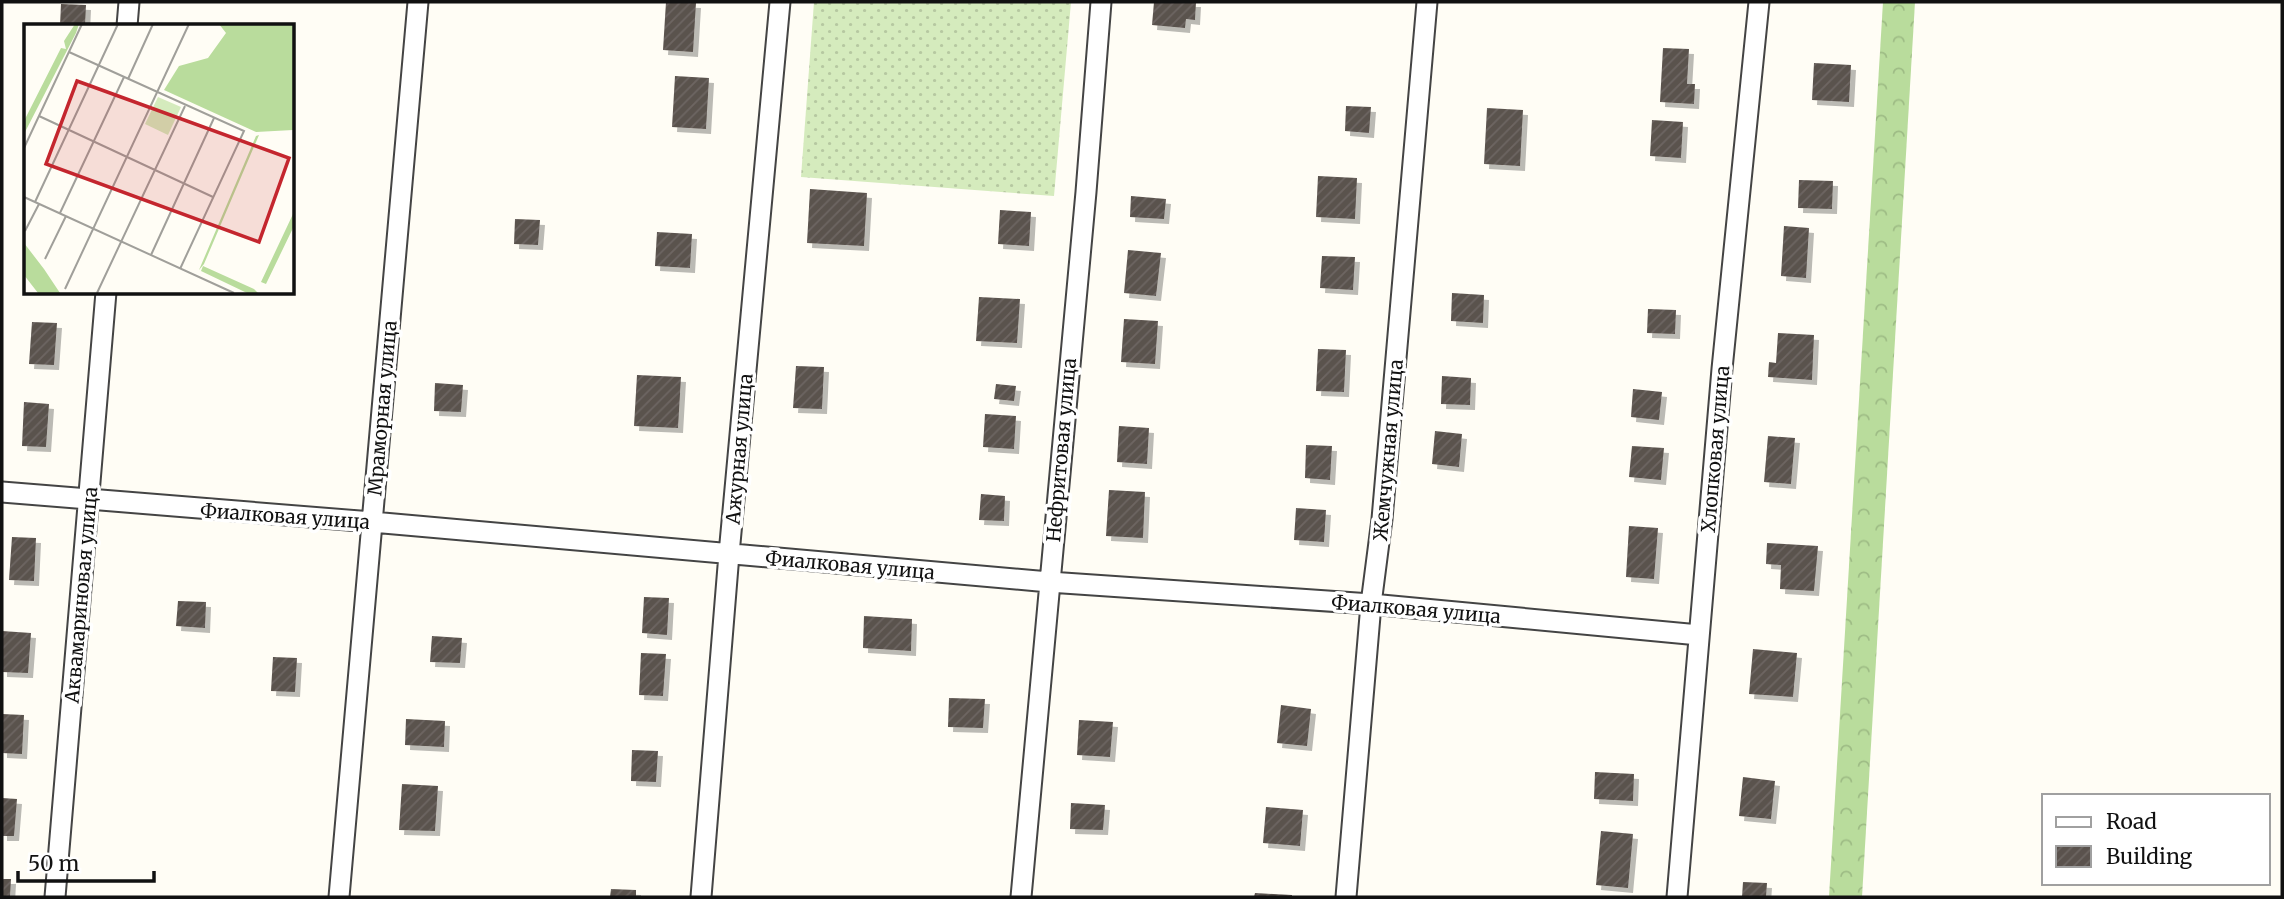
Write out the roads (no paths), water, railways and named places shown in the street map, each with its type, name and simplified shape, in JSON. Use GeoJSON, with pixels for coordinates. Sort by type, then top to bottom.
{"type":"FeatureCollection","features":[{"type":"Feature","properties":{"kind":"street"},"geometry":{"type":"LineString","coordinates":[[127,24],[129,2]]}},
{"type":"Feature","properties":{"kind":"street","name":"Мраморная улица"},"geometry":{"type":"LineString","coordinates":[[339,897],[418,2]]}},
{"type":"Feature","properties":{"kind":"street","name":"Ажурная улица"},"geometry":{"type":"LineString","coordinates":[[701,897],[729,554],[780,2]]}},
{"type":"Feature","properties":{"kind":"street","name":"Нефритовая улица"},"geometry":{"type":"LineString","coordinates":[[1021,897],[1085,206],[1101,2]]}},
{"type":"Feature","properties":{"kind":"street","name":"Жемчужная улица"},"geometry":{"type":"LineString","coordinates":[[1346,897],[1427,2]]}},
{"type":"Feature","properties":{"kind":"street","name":"Хлопковая улица"},"geometry":{"type":"LineString","coordinates":[[1677,897],[1724,355],[1759,2]]}},
{"type":"Feature","properties":{"kind":"street","name":"Аквамариновая улица"},"geometry":{"type":"LineString","coordinates":[[55,897],[106,294]]}},
{"type":"Feature","properties":{"kind":"street","name":"Фиалковая улица"},"geometry":{"type":"LineString","coordinates":[[2,492],[1049,582],[1371,604],[1699,635]]}}]}
